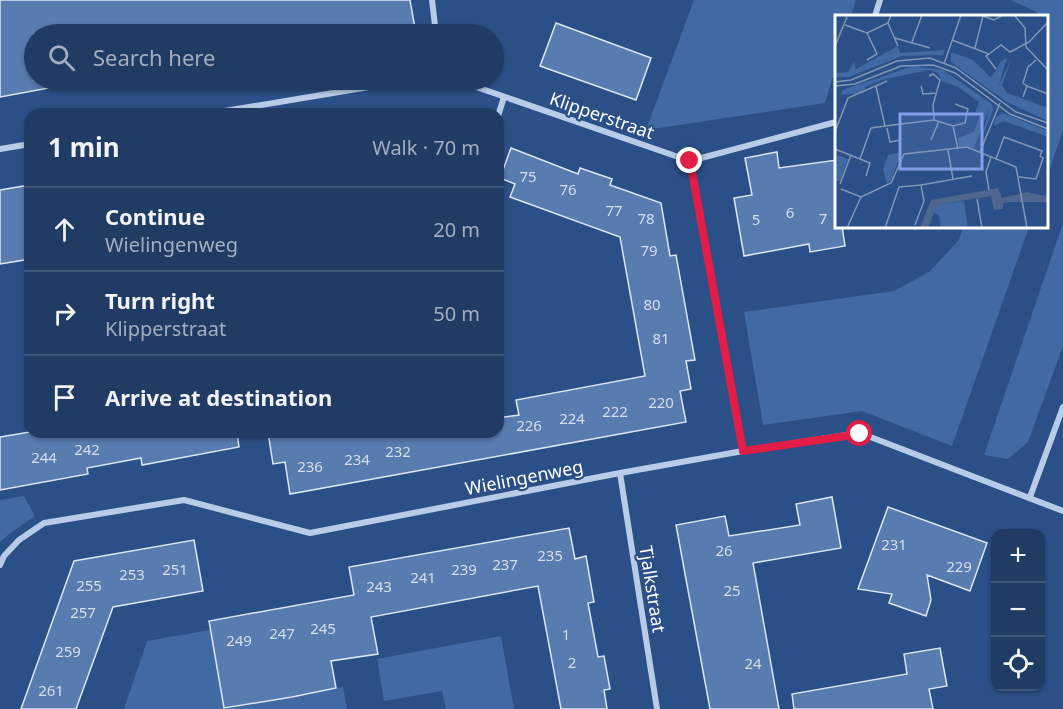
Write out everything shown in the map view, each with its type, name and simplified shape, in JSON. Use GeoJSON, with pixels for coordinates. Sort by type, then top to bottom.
{"type":"FeatureCollection","features":[{"type":"Feature","properties":{"kind":"street"},"geometry":{"type":"LineString","coordinates":[[432,0],[435,24]]}},
{"type":"Feature","properties":{"kind":"street"},"geometry":{"type":"LineString","coordinates":[[875,15],[880,0]]}},
{"type":"Feature","properties":{"kind":"street"},"geometry":{"type":"LineString","coordinates":[[243,108],[351,90]]}},
{"type":"Feature","properties":{"kind":"street","name":"Klipperstraat"},"geometry":{"type":"LineString","coordinates":[[486,90],[690,161]]}},
{"type":"Feature","properties":{"kind":"street"},"geometry":{"type":"LineString","coordinates":[[500,108],[504,96]]}},
{"type":"Feature","properties":{"kind":"street"},"geometry":{"type":"LineString","coordinates":[[743,451],[690,161],[835,123]]}},
{"type":"Feature","properties":{"kind":"street"},"geometry":{"type":"LineString","coordinates":[[0,149],[24,145]]}},
{"type":"Feature","properties":{"kind":"street"},"geometry":{"type":"LineString","coordinates":[[1030,497],[1063,407]]}},
{"type":"Feature","properties":{"kind":"street","name":"Wielingenweg"},"geometry":{"type":"LineString","coordinates":[[0,566],[4,556],[20,540],[45,523],[184,500],[310,533],[620,473],[743,451],[860,434],[1063,511]]}},
{"type":"Feature","properties":{"kind":"street","name":"Tjalkstraat"},"geometry":{"type":"LineString","coordinates":[[620,473],[657,709]]}},
{"type":"Feature","properties":{"kind":"shaded area"},"geometry":{"type":"Polygon","coordinates":[[[694,0],[856,0],[851,15],[835,15],[835,69],[825,103],[646,130],[694,0]]]}},
{"type":"Feature","properties":{"kind":"shaded area"},"geometry":{"type":"Polygon","coordinates":[[[1010,0],[1063,0],[1063,130],[1048,174],[1048,15],[1036,15],[1037,12],[1010,0]]]}},
{"type":"Feature","properties":{"kind":"shaded area"},"geometry":{"type":"Polygon","coordinates":[[[1063,223],[1063,346],[1028,442],[1008,459],[984,455],[1063,223]]]}},
{"type":"Feature","properties":{"kind":"shaded area"},"geometry":{"type":"Polygon","coordinates":[[[963,228],[1029,228],[952,446],[862,411],[763,425],[744,312],[894,291],[929,272],[959,240],[963,228]]]}},
{"type":"Feature","properties":{"kind":"shaded area"},"geometry":{"type":"Polygon","coordinates":[[[24,496],[35,516],[0,542],[0,500],[24,496]]]}},
{"type":"Feature","properties":{"kind":"shaded area"},"geometry":{"type":"Polygon","coordinates":[[[210,630],[224,708],[343,687],[347,709],[124,709],[147,641],[210,630]]]}},
{"type":"Feature","properties":{"kind":"shaded area"},"geometry":{"type":"Polygon","coordinates":[[[501,636],[514,709],[446,709],[442,691],[384,701],[377,659],[501,636]]]}},
{"type":"Feature","properties":{"kind":"building"},"geometry":{"type":"Polygon","coordinates":[[[0,0],[410,0],[414,24],[24,24],[24,90],[38,90],[0,97],[0,0]]]}},
{"type":"Feature","properties":{"kind":"building"},"geometry":{"type":"Polygon","coordinates":[[[556,23],[651,58],[636,100],[540,66],[556,23]]]}},
{"type":"Feature","properties":{"kind":"building"},"geometry":{"type":"Polygon","coordinates":[[[511,148],[578,174],[580,168],[612,179],[610,185],[661,203],[670,256],[676,255],[695,360],[686,361],[691,389],[680,391],[686,422],[290,494],[285,462],[273,464],[269,438],[504,438],[504,417],[519,415],[516,400],[645,376],[620,237],[510,197],[515,184],[504,180],[504,167],[511,148]]]}},
{"type":"Feature","properties":{"kind":"building"},"geometry":{"type":"Polygon","coordinates":[[[777,152],[779,168],[835,160],[835,228],[842,228],[845,246],[810,252],[809,244],[744,256],[734,198],[752,195],[745,158],[777,152]]]}},
{"type":"Feature","properties":{"kind":"building"},"geometry":{"type":"Polygon","coordinates":[[[24,186],[24,260],[0,264],[0,190],[24,186]]]}},
{"type":"Feature","properties":{"kind":"building"},"geometry":{"type":"Polygon","coordinates":[[[24,433],[24,438],[238,438],[239,447],[142,465],[141,458],[87,468],[88,474],[0,490],[0,437],[24,433]]]}},
{"type":"Feature","properties":{"kind":"building"},"geometry":{"type":"Polygon","coordinates":[[[832,497],[841,548],[753,563],[779,709],[710,709],[676,525],[725,516],[729,536],[800,525],[796,504],[832,497]]]}},
{"type":"Feature","properties":{"kind":"building"},"geometry":{"type":"Polygon","coordinates":[[[888,507],[987,543],[970,591],[927,575],[931,600],[926,616],[889,603],[892,594],[858,589],[888,507]]]}},
{"type":"Feature","properties":{"kind":"building"},"geometry":{"type":"Polygon","coordinates":[[[569,528],[575,559],[586,556],[594,602],[588,603],[598,657],[604,656],[610,689],[604,690],[607,709],[561,709],[538,586],[371,617],[378,654],[331,661],[336,688],[224,708],[209,621],[354,595],[349,567],[569,528]]]}},
{"type":"Feature","properties":{"kind":"building"},"geometry":{"type":"Polygon","coordinates":[[[194,540],[203,591],[113,607],[76,709],[21,709],[74,561],[194,540]]]}},
{"type":"Feature","properties":{"kind":"building"},"geometry":{"type":"Polygon","coordinates":[[[940,648],[947,686],[929,689],[933,709],[794,709],[792,694],[907,674],[904,654],[940,648]]]}},
{"type":"Feature","properties":{"kind":"route"},"geometry":{"type":"LineString","coordinates":[[690,161],[743,451],[860,434]]}}]}
